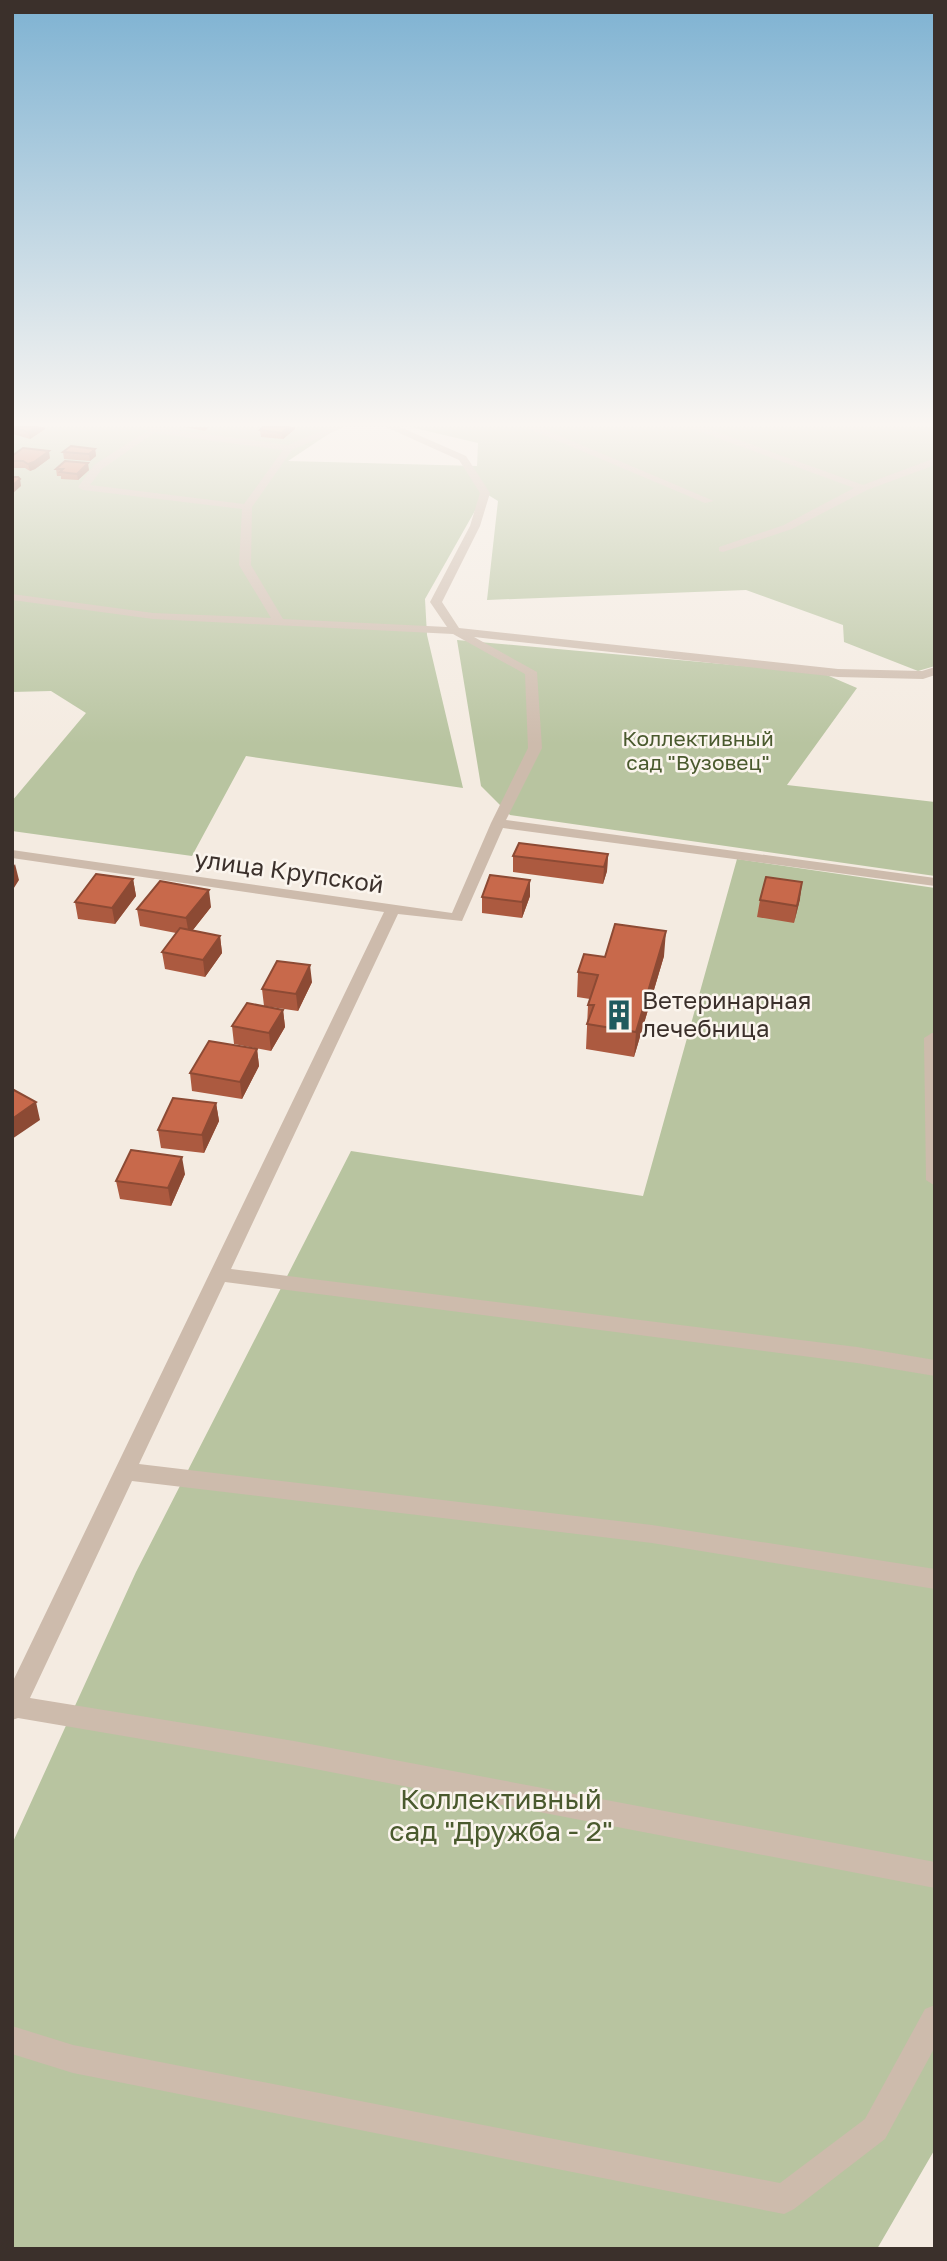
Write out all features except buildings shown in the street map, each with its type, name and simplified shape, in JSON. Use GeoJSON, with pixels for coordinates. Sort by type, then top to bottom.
{"type":"FeatureCollection","features":[{"type":"Feature","properties":{"kind":"street"},"geometry":{"type":"LineString","coordinates":[[246,533],[245,565],[278,621]]}},
{"type":"Feature","properties":{"kind":"street"},"geometry":{"type":"LineString","coordinates":[[472,533],[436,602],[455,631],[531,672],[535,748],[498,823],[935,882]]}},
{"type":"Feature","properties":{"kind":"street"},"geometry":{"type":"LineString","coordinates":[[723,549],[772,533]]}},
{"type":"Feature","properties":{"kind":"street"},"geometry":{"type":"LineString","coordinates":[[12,597],[153,616],[455,631],[838,673],[923,674],[935,671]]}},
{"type":"Feature","properties":{"kind":"street","name":"улица Крупской"},"geometry":{"type":"LineString","coordinates":[[12,853],[457,918],[498,823]]}},
{"type":"Feature","properties":{"kind":"street"},"geometry":{"type":"LineString","coordinates":[[392,910],[13,1708],[308,1755],[935,1875]]}},
{"type":"Feature","properties":{"kind":"street"},"geometry":{"type":"LineString","coordinates":[[935,1038],[932,1038],[932,1052],[935,1180]]}},
{"type":"Feature","properties":{"kind":"street"},"geometry":{"type":"LineString","coordinates":[[219,1273],[857,1355],[935,1368]]}},
{"type":"Feature","properties":{"kind":"street"},"geometry":{"type":"LineString","coordinates":[[125,1471],[652,1534],[935,1579]]}},
{"type":"Feature","properties":{"kind":"street"},"geometry":{"type":"LineString","coordinates":[[12,2040],[73,2059],[784,2199],[875,2129],[935,2019]]}},
{"type":"Feature","properties":{"kind":"green space"},"geometry":{"type":"Polygon","coordinates":[[[12,533],[463,533],[425,599],[427,635],[463,788],[246,756],[192,856],[12,831],[12,801],[86,713],[51,691],[12,692],[12,533]]]}},
{"type":"Feature","properties":{"kind":"green space"},"geometry":{"type":"Polygon","coordinates":[[[494,533],[935,533],[935,666],[918,671],[844,642],[843,625],[746,590],[487,600],[494,533]]]}},
{"type":"Feature","properties":{"kind":"green space","name":"Коллективный сад \"Вузовец\""},"geometry":{"type":"Polygon","coordinates":[[[457,640],[822,673],[857,688],[787,785],[935,802],[935,876],[510,815],[481,786],[457,640]]]}},
{"type":"Feature","properties":{"kind":"green space","name":"Коллективный сад \"Дружба - 2\""},"geometry":{"type":"Polygon","coordinates":[[[737,859],[935,888],[935,2149],[877,2249],[12,2249],[12,1844],[136,1572],[351,1151],[643,1196],[737,859]]]}},
{"type":"Feature","properties":{"kind":"place","name":"Ветеринарная лечебница"},"geometry":{"type":"Point","coordinates":[619,1015]}}]}
